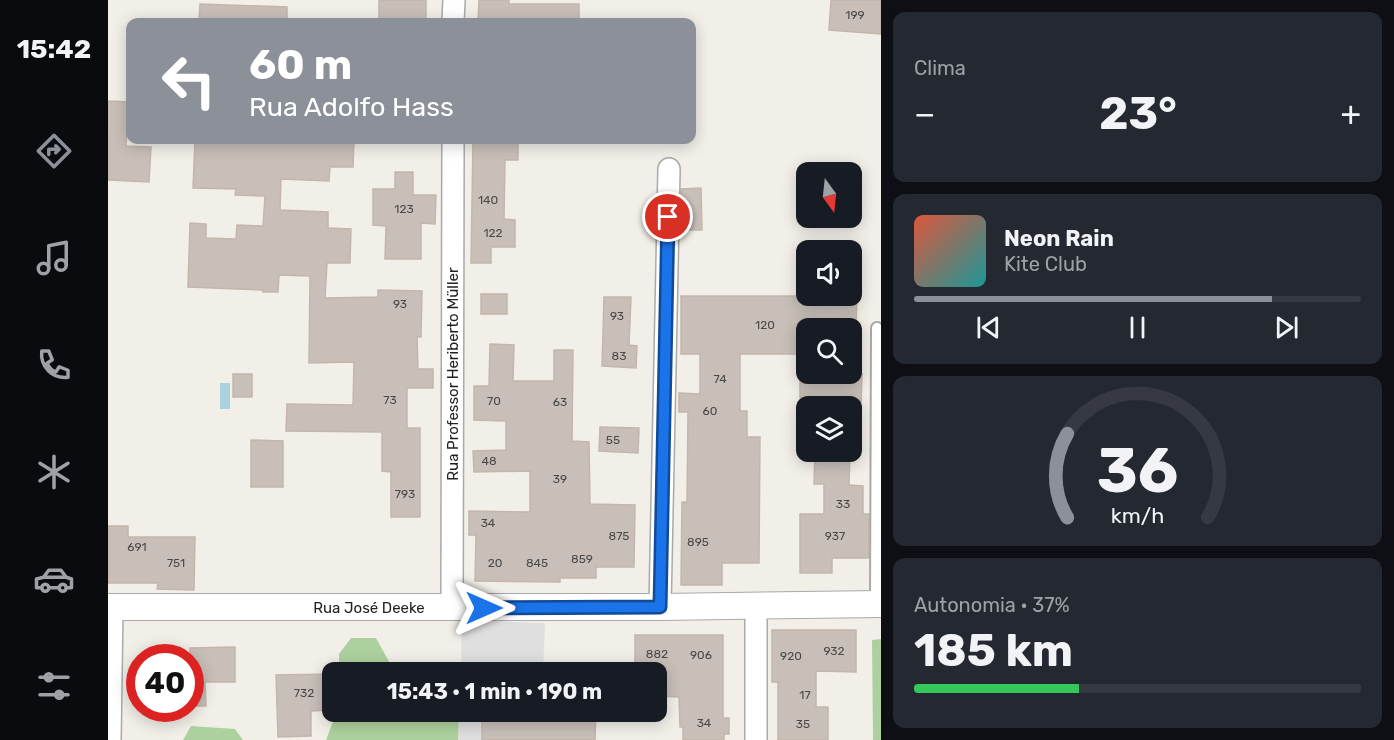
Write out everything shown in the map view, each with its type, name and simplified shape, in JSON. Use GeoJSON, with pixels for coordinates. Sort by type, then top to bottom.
{"type":"FeatureCollection","features":[{"type":"Feature","properties":{"kind":"street"},"geometry":{"type":"LineString","coordinates":[[453,18],[454,0]]}},
{"type":"Feature","properties":{"kind":"street","name":"Rua Professor Heriberto Müller"},"geometry":{"type":"LineString","coordinates":[[452,608],[453,144]]}},
{"type":"Feature","properties":{"kind":"street"},"geometry":{"type":"LineString","coordinates":[[660,607],[669,170]]}},
{"type":"Feature","properties":{"kind":"street","name":"Rua José Deeke"},"geometry":{"type":"LineString","coordinates":[[110,607],[756,607],[879,604]]}},
{"type":"Feature","properties":{"kind":"street"},"geometry":{"type":"LineString","coordinates":[[110,607],[110,740]]}},
{"type":"Feature","properties":{"kind":"street"},"geometry":{"type":"LineString","coordinates":[[756,607],[756,740]]}},
{"type":"Feature","properties":{"kind":"lane"},"geometry":{"type":"LineString","coordinates":[[877,328],[879,604]]}},
{"type":"Feature","properties":{"kind":"shaded area"},"geometry":{"type":"Polygon","coordinates":[[[462,620],[545,623],[543,662],[461,662],[462,620]]]}},
{"type":"Feature","properties":{"kind":"shaded area"},"geometry":{"type":"Polygon","coordinates":[[[459,722],[541,722],[540,740],[458,740],[459,722]]]}},
{"type":"Feature","properties":{"kind":"green space"},"geometry":{"type":"Polygon","coordinates":[[[351,638],[376,638],[389,662],[339,662],[339,654],[351,638]]]}},
{"type":"Feature","properties":{"kind":"green space"},"geometry":{"type":"Polygon","coordinates":[[[881,639],[881,740],[873,740],[872,640],[881,639]]]}},
{"type":"Feature","properties":{"kind":"green space"},"geometry":{"type":"Polygon","coordinates":[[[333,722],[459,722],[458,740],[326,740],[333,722]]]}},
{"type":"Feature","properties":{"kind":"green space"},"geometry":{"type":"Polygon","coordinates":[[[191,726],[235,729],[243,740],[183,740],[191,726]]]}},
{"type":"Feature","properties":{"kind":"water"},"geometry":{"type":"Polygon","coordinates":[[[220,383],[230,383],[230,409],[220,409],[220,383]]]}},
{"type":"Feature","properties":{"kind":"building"},"geometry":{"type":"Polygon","coordinates":[[[379,0],[426,0],[426,18],[379,18],[379,0]]]}},
{"type":"Feature","properties":{"kind":"building"},"geometry":{"type":"Polygon","coordinates":[[[479,0],[509,0],[509,4],[579,4],[579,18],[478,18],[479,0]]]}},
{"type":"Feature","properties":{"kind":"building"},"geometry":{"type":"Polygon","coordinates":[[[831,0],[881,0],[881,34],[829,30],[831,0]]]}},
{"type":"Feature","properties":{"kind":"building"},"geometry":{"type":"Polygon","coordinates":[[[200,4],[287,7],[287,18],[199,18],[200,4]]]}},
{"type":"Feature","properties":{"kind":"building"},"geometry":{"type":"Polygon","coordinates":[[[108,101],[126,102],[126,146],[151,147],[149,182],[108,180],[108,101]]]}},
{"type":"Feature","properties":{"kind":"building"},"geometry":{"type":"Polygon","coordinates":[[[195,144],[354,144],[353,167],[330,167],[329,181],[281,179],[280,210],[328,212],[328,228],[351,229],[350,263],[327,263],[325,298],[378,297],[378,290],[422,291],[421,337],[417,337],[418,369],[433,369],[433,388],[407,388],[407,428],[420,428],[420,517],[391,517],[391,472],[382,471],[382,432],[286,431],[287,404],[353,405],[354,362],[309,363],[310,276],[279,275],[278,292],[188,287],[190,223],[206,224],[206,238],[236,239],[237,225],[263,226],[265,196],[235,195],[236,189],[193,188],[195,144]]]}},
{"type":"Feature","properties":{"kind":"building"},"geometry":{"type":"Polygon","coordinates":[[[473,144],[518,144],[518,160],[505,160],[504,219],[515,220],[515,247],[491,247],[491,263],[471,263],[473,144]]]}},
{"type":"Feature","properties":{"kind":"building"},"geometry":{"type":"Polygon","coordinates":[[[395,172],[413,172],[413,195],[436,195],[435,224],[421,223],[421,259],[385,259],[386,226],[373,225],[373,189],[395,189],[395,172]]]}},
{"type":"Feature","properties":{"kind":"building"},"geometry":{"type":"Polygon","coordinates":[[[701,188],[702,230],[681,230],[681,189],[701,188]]]}},
{"type":"Feature","properties":{"kind":"building"},"geometry":{"type":"Polygon","coordinates":[[[481,294],[507,294],[507,314],[481,314],[481,294]]]}},
{"type":"Feature","properties":{"kind":"building"},"geometry":{"type":"Polygon","coordinates":[[[681,296],[796,296],[796,306],[857,306],[856,318],[796,318],[796,354],[740,354],[740,411],[747,411],[747,437],[760,437],[759,563],[722,563],[722,585],[681,585],[682,502],[687,502],[688,412],[679,412],[679,393],[700,394],[700,354],[681,354],[681,296]]]}},
{"type":"Feature","properties":{"kind":"building"},"geometry":{"type":"Polygon","coordinates":[[[604,297],[631,297],[629,345],[637,346],[636,368],[602,366],[604,297]]]}},
{"type":"Feature","properties":{"kind":"building"},"geometry":{"type":"Polygon","coordinates":[[[490,344],[514,345],[513,381],[554,381],[554,350],[573,350],[572,441],[589,442],[590,504],[635,505],[634,567],[596,567],[596,578],[560,578],[560,582],[475,581],[476,535],[469,535],[469,511],[530,512],[530,471],[474,472],[473,451],[506,450],[506,421],[474,420],[474,386],[489,386],[490,344]]]}},
{"type":"Feature","properties":{"kind":"building"},"geometry":{"type":"Polygon","coordinates":[[[233,374],[252,374],[252,397],[233,397],[233,374]]]}},
{"type":"Feature","properties":{"kind":"building"},"geometry":{"type":"Polygon","coordinates":[[[800,384],[862,384],[861,396],[800,396],[800,384]]]}},
{"type":"Feature","properties":{"kind":"building"},"geometry":{"type":"Polygon","coordinates":[[[600,427],[639,428],[638,453],[599,451],[600,427]]]}},
{"type":"Feature","properties":{"kind":"building"},"geometry":{"type":"Polygon","coordinates":[[[251,440],[283,441],[283,487],[251,487],[251,440]]]}},
{"type":"Feature","properties":{"kind":"building"},"geometry":{"type":"Polygon","coordinates":[[[815,462],[850,462],[849,485],[863,486],[863,514],[869,514],[869,558],[832,558],[832,573],[800,573],[800,514],[824,514],[824,484],[814,484],[815,462]]]}},
{"type":"Feature","properties":{"kind":"building"},"geometry":{"type":"Polygon","coordinates":[[[108,526],[128,526],[128,537],[195,537],[194,590],[157,589],[158,583],[108,583],[108,526]]]}},
{"type":"Feature","properties":{"kind":"building"},"geometry":{"type":"Polygon","coordinates":[[[772,630],[856,630],[856,672],[816,671],[816,707],[828,707],[828,740],[778,740],[778,682],[772,682],[772,630]]]}},
{"type":"Feature","properties":{"kind":"building"},"geometry":{"type":"Polygon","coordinates":[[[635,635],[723,635],[723,718],[729,718],[729,734],[724,734],[724,740],[683,740],[679,697],[667,696],[667,662],[635,662],[635,635]]]}},
{"type":"Feature","properties":{"kind":"building"},"geometry":{"type":"Polygon","coordinates":[[[235,647],[235,682],[205,682],[206,706],[204,706],[204,648],[235,647]]]}},
{"type":"Feature","properties":{"kind":"building"},"geometry":{"type":"Polygon","coordinates":[[[322,674],[322,710],[311,711],[311,736],[278,737],[276,675],[322,674]]]}},
{"type":"Feature","properties":{"kind":"building"},"geometry":{"type":"Polygon","coordinates":[[[482,722],[596,722],[595,740],[482,740],[482,722]]]}},
{"type":"Feature","properties":{"kind":"route"},"geometry":{"type":"LineString","coordinates":[[484,608],[660,607],[668,217]]}}]}
